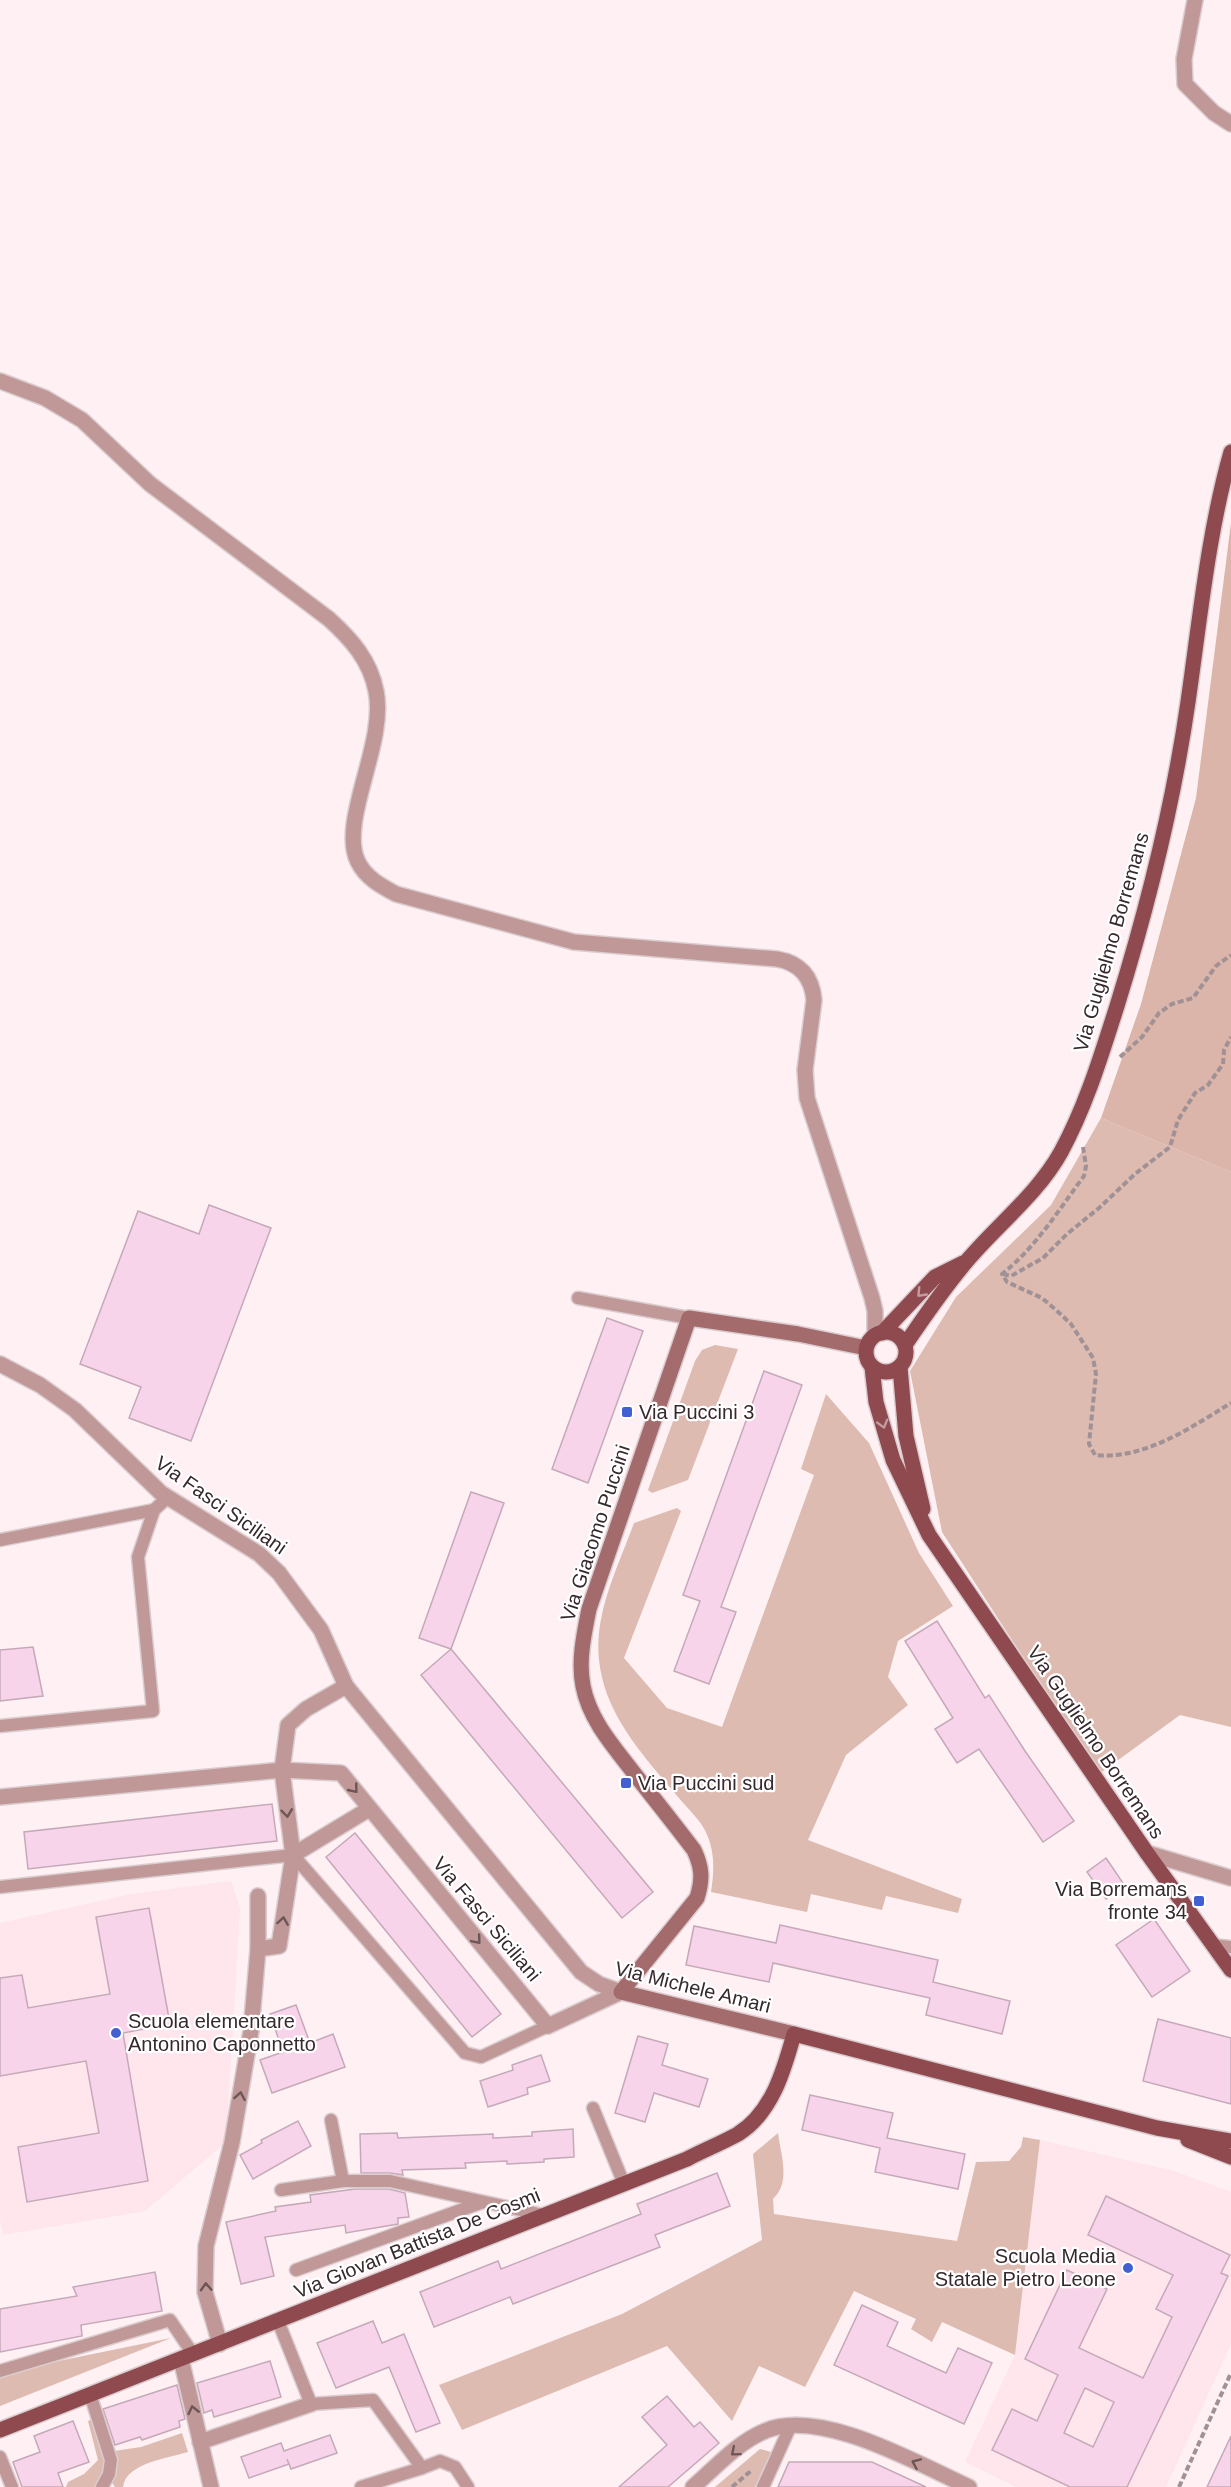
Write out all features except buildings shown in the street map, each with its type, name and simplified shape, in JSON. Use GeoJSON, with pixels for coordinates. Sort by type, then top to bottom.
{"type":"FeatureCollection","features":[{"type":"Feature","properties":{"kind":"main road","name":"Via Guglielmo Borremans"},"geometry":{"type":"LineString","coordinates":[[966,1262],[1038,1187],[1068,1137],[1092,1085],[1150,896],[1167,822],[1188,705],[1206,573],[1223,481],[1231,452]]}},
{"type":"Feature","properties":{"kind":"main road"},"geometry":{"type":"LineString","coordinates":[[929,1535],[893,1460],[876,1402],[872,1367],[868,1361],[875,1338],[935,1277],[966,1262]]}},
{"type":"Feature","properties":{"kind":"main road"},"geometry":{"type":"LineString","coordinates":[[872,1367],[885,1372],[894,1371],[900,1367],[904,1361],[905,1345],[966,1262]]}},
{"type":"Feature","properties":{"kind":"main road"},"geometry":{"type":"LineString","coordinates":[[689,1318],[798,1334],[875,1338],[897,1335],[905,1345]]}},
{"type":"Feature","properties":{"kind":"main road","name":"Via Giacomo Puccini"},"geometry":{"type":"LineString","coordinates":[[621,1992],[697,1898],[702,1881],[700,1863],[694,1850],[607,1738],[594,1716],[584,1686],[582,1659],[584,1632],[589,1609],[689,1318]]}},
{"type":"Feature","properties":{"kind":"main road"},"geometry":{"type":"LineString","coordinates":[[900,1367],[906,1436],[929,1535]]}},
{"type":"Feature","properties":{"kind":"main road","name":"Via Guglielmo Borremans"},"geometry":{"type":"LineString","coordinates":[[929,1535],[1147,1854],[1231,1970]]}},
{"type":"Feature","properties":{"kind":"main road","name":"Via Michele Amari"},"geometry":{"type":"LineString","coordinates":[[621,1992],[794,2034],[1157,2128]]}},
{"type":"Feature","properties":{"kind":"main road","name":"Via Giovan Battista De Cosmi"},"geometry":{"type":"LineString","coordinates":[[0,2430],[687,2159],[739,2133],[760,2114],[775,2090],[794,2034]]}},
{"type":"Feature","properties":{"kind":"main road"},"geometry":{"type":"LineString","coordinates":[[1157,2128],[1231,2141]]}},
{"type":"Feature","properties":{"kind":"main road"},"geometry":{"type":"LineString","coordinates":[[1157,2128],[1231,2157]]}},
{"type":"Feature","properties":{"kind":"street"},"geometry":{"type":"LineString","coordinates":[[1195,0],[1184,59],[1185,84],[1214,113],[1231,124]]}},
{"type":"Feature","properties":{"kind":"street"},"geometry":{"type":"LineString","coordinates":[[0,381],[45,398],[82,420],[150,484],[329,619],[348,636],[361,653],[370,670],[376,692],[378,714],[368,771],[353,833],[357,861],[365,873],[379,886],[396,894],[574,942],[777,959],[797,965],[804,972],[813,988],[814,1000],[805,1071],[807,1098],[876,1311],[875,1338]]}},
{"type":"Feature","properties":{"kind":"street","name":"Via Fasci Siciliani"},"geometry":{"type":"LineString","coordinates":[[0,1364],[40,1385],[75,1410],[146,1479],[168,1497],[259,1554],[279,1573],[321,1630],[346,1686]]}},
{"type":"Feature","properties":{"kind":"street"},"geometry":{"type":"LineString","coordinates":[[258,1949],[279,1946],[293,1855],[282,1770],[288,1725],[306,1709],[346,1686]]}},
{"type":"Feature","properties":{"kind":"street","name":"Via Michele Amari"},"geometry":{"type":"LineString","coordinates":[[346,1686],[581,1972],[599,1984],[621,1992]]}},
{"type":"Feature","properties":{"kind":"street","name":"Via Fasci Siciliani"},"geometry":{"type":"LineString","coordinates":[[0,1797],[282,1770],[341,1773],[548,2026]]}},
{"type":"Feature","properties":{"kind":"street"},"geometry":{"type":"LineString","coordinates":[[293,1855],[369,1809]]}},
{"type":"Feature","properties":{"kind":"street"},"geometry":{"type":"LineString","coordinates":[[1147,1854],[1231,1878]]}},
{"type":"Feature","properties":{"kind":"street"},"geometry":{"type":"LineString","coordinates":[[220,2344],[205,2292],[206,2246],[234,2131],[250,2031],[258,1949],[258,1896]]}},
{"type":"Feature","properties":{"kind":"street"},"geometry":{"type":"LineString","coordinates":[[548,2026],[621,1992]]}},
{"type":"Feature","properties":{"kind":"street"},"geometry":{"type":"LineString","coordinates":[[187,2356],[200,2442],[211,2487]]}},
{"type":"Feature","properties":{"kind":"street"},"geometry":{"type":"LineString","coordinates":[[200,2442],[311,2404]]}},
{"type":"Feature","properties":{"kind":"street"},"geometry":{"type":"LineString","coordinates":[[693,2487],[747,2442],[766,2430],[791,2425],[819,2427],[852,2435],[948,2483],[969,2487]]}},
{"type":"Feature","properties":{"kind":"lane"},"geometry":{"type":"LineString","coordinates":[[578,1298],[689,1318]]}},
{"type":"Feature","properties":{"kind":"lane"},"geometry":{"type":"LineString","coordinates":[[0,1726],[153,1711],[138,1557],[154,1510],[168,1497]]}},
{"type":"Feature","properties":{"kind":"lane"},"geometry":{"type":"LineString","coordinates":[[0,1540],[154,1510]]}},
{"type":"Feature","properties":{"kind":"lane"},"geometry":{"type":"LineString","coordinates":[[0,1887],[293,1855],[465,2053],[481,2056],[548,2026]]}},
{"type":"Feature","properties":{"kind":"lane"},"geometry":{"type":"LineString","coordinates":[[1213,1945],[1231,1947]]}},
{"type":"Feature","properties":{"kind":"lane"},"geometry":{"type":"LineString","coordinates":[[593,2108],[624,2184]]}},
{"type":"Feature","properties":{"kind":"lane"},"geometry":{"type":"LineString","coordinates":[[331,2120],[343,2181]]}},
{"type":"Feature","properties":{"kind":"lane"},"geometry":{"type":"LineString","coordinates":[[281,2190],[343,2181],[390,2181],[543,2216]]}},
{"type":"Feature","properties":{"kind":"lane"},"geometry":{"type":"LineString","coordinates":[[296,2270],[483,2202]]}},
{"type":"Feature","properties":{"kind":"lane"},"geometry":{"type":"LineString","coordinates":[[0,2371],[170,2320],[187,2356]]}},
{"type":"Feature","properties":{"kind":"lane"},"geometry":{"type":"LineString","coordinates":[[278,2320],[311,2404],[373,2400],[422,2468]]}},
{"type":"Feature","properties":{"kind":"lane"},"geometry":{"type":"LineString","coordinates":[[90,2394],[111,2460],[109,2474],[102,2487]]}},
{"type":"Feature","properties":{"kind":"lane"},"geometry":{"type":"LineString","coordinates":[[763,2487],[791,2425]]}},
{"type":"Feature","properties":{"kind":"lane"},"geometry":{"type":"LineString","coordinates":[[0,2457],[12,2487]]}},
{"type":"Feature","properties":{"kind":"lane"},"geometry":{"type":"LineString","coordinates":[[361,2487],[440,2461],[455,2467],[468,2487]]}},
{"type":"Feature","properties":{"kind":"path"},"geometry":{"type":"LineString","coordinates":[[1116,1061],[1142,1037],[1159,1014],[1172,1004],[1193,998],[1215,966],[1231,955]]}},
{"type":"Feature","properties":{"kind":"path"},"geometry":{"type":"LineString","coordinates":[[1002,1274],[1011,1276],[1043,1257],[1135,1174],[1170,1147],[1178,1120],[1194,1093],[1208,1085],[1223,1064],[1224,1050],[1231,1037]]}},
{"type":"Feature","properties":{"kind":"path"},"geometry":{"type":"LineString","coordinates":[[1002,1274],[1044,1233],[1084,1176],[1086,1166],[1082,1145],[1078,1140],[1068,1137]]}},
{"type":"Feature","properties":{"kind":"path"},"geometry":{"type":"LineString","coordinates":[[1002,1274],[1007,1282],[1042,1298],[1056,1310],[1071,1324],[1093,1358],[1096,1374],[1089,1444],[1095,1455],[1111,1456],[1132,1453],[1177,1435],[1231,1403]]}},
{"type":"Feature","properties":{"kind":"path"},"geometry":{"type":"LineString","coordinates":[[1179,2487],[1231,2373]]}},
{"type":"Feature","properties":{"kind":"shaded area"},"geometry":{"type":"Polygon","coordinates":[[[1231,523],[1231,1172],[1101,1118],[1141,1004],[1196,798],[1231,523]]]}},
{"type":"Feature","properties":{"kind":"shaded area"},"geometry":{"type":"Polygon","coordinates":[[[1101,1118],[1231,1172],[1231,1727],[1180,1715],[1099,1774],[942,1532],[910,1371],[956,1297],[1051,1205],[1101,1118]]]}},
{"type":"Feature","properties":{"kind":"shaded area"},"geometry":{"type":"Polygon","coordinates":[[[715,1345],[738,1349],[688,1480],[652,1493],[648,1490],[695,1361],[702,1350],[715,1345]]]}},
{"type":"Feature","properties":{"kind":"shaded area"},"geometry":{"type":"Polygon","coordinates":[[[826,1394],[869,1443],[919,1553],[953,1606],[898,1641],[888,1677],[908,1705],[846,1755],[808,1840],[962,1899],[958,1913],[886,1896],[882,1910],[811,1894],[807,1912],[711,1892],[713,1857],[706,1831],[628,1734],[609,1699],[603,1680],[598,1642],[600,1625],[609,1590],[634,1523],[677,1508],[681,1511],[624,1658],[667,1708],[722,1727],[814,1475],[801,1469],[826,1394]]]}},
{"type":"Feature","properties":{"kind":"shaded area","name":"Scuola elementare Antonino Caponnetto"},"geometry":{"type":"Polygon","coordinates":[[[231,1881],[240,1909],[226,2142],[145,2211],[3,2235],[0,2219],[0,1923],[131,1894],[231,1881]]]}},
{"type":"Feature","properties":{"kind":"shaded area"},"geometry":{"type":"Polygon","coordinates":[[[778,2133],[783,2177],[779,2192],[773,2199],[774,2214],[957,2241],[976,2162],[1009,2161],[1021,2147],[1023,2137],[1040,2140],[1015,2355],[942,2322],[932,2342],[911,2329],[916,2319],[854,2291],[805,2387],[759,2366],[732,2421],[667,2346],[462,2430],[439,2385],[622,2314],[762,2240],[753,2154],[778,2133]]]}},
{"type":"Feature","properties":{"kind":"shaded area","name":"Scuola Media Statale Pietro Leone"},"geometry":{"type":"Polygon","coordinates":[[[1040,2140],[1174,2171],[1231,2192],[1231,2344],[1166,2487],[1016,2487],[965,2462],[1015,2355],[1040,2140]]]}},
{"type":"Feature","properties":{"kind":"shaded area"},"geometry":{"type":"Polygon","coordinates":[[[171,2338],[0,2406],[0,2373],[171,2338]]]}},
{"type":"Feature","properties":{"kind":"shaded area"},"geometry":{"type":"Polygon","coordinates":[[[100,2415],[114,2451],[141,2447],[182,2433],[188,2452],[159,2459],[140,2467],[126,2479],[123,2487],[115,2487],[106,2474],[99,2487],[66,2487],[68,2482],[84,2474],[98,2460],[88,2421],[100,2415]]]}},
{"type":"Feature","properties":{"kind":"shaded area"},"geometry":{"type":"Polygon","coordinates":[[[760,2449],[771,2452],[755,2487],[715,2487],[760,2449]]]}},
{"type":"Feature","properties":{"kind":"place","name":"Via Puccini 3"},"geometry":{"type":"Point","coordinates":[627,1412]}},
{"type":"Feature","properties":{"kind":"place","name":"Via Puccini sud"},"geometry":{"type":"Point","coordinates":[626,1783]}},
{"type":"Feature","properties":{"kind":"place","name":"Via Borremans fronte 34"},"geometry":{"type":"Point","coordinates":[1199,1901]}},
{"type":"Feature","properties":{"kind":"place","name":"Scuola elementare Antonino Caponnetto"},"geometry":{"type":"Point","coordinates":[116,2033]}},
{"type":"Feature","properties":{"kind":"place","name":"Scuola Media Statale Pietro Leone"},"geometry":{"type":"Point","coordinates":[1128,2268]}}]}
